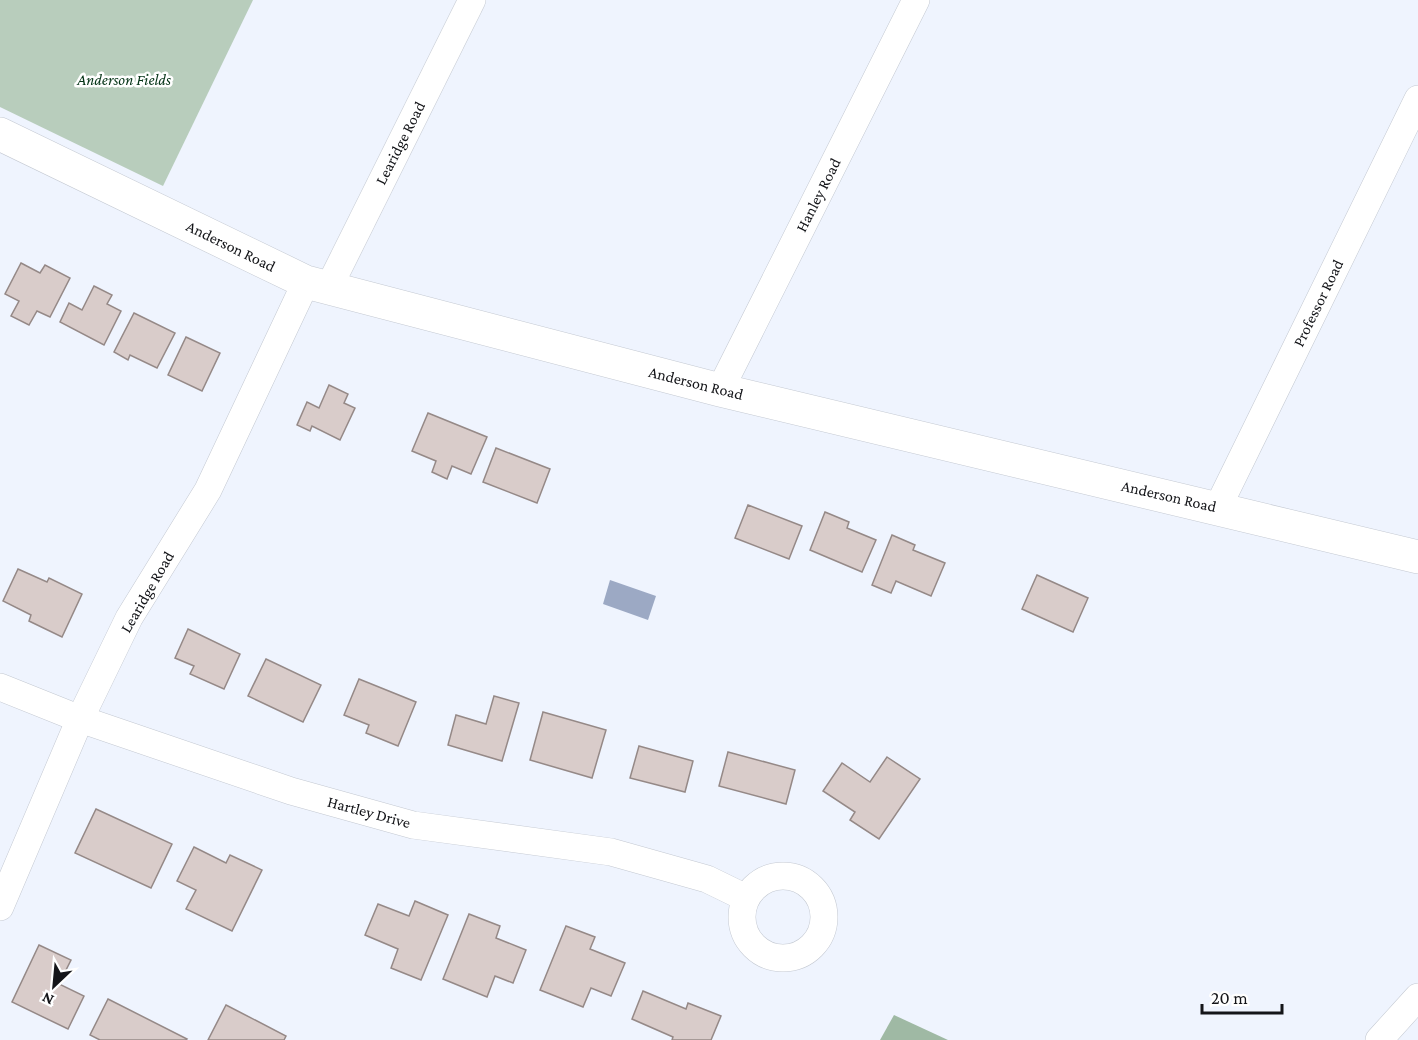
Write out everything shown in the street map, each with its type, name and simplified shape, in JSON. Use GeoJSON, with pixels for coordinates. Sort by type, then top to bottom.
{"type":"FeatureCollection","features":[{"type":"Feature","properties":{"kind":"street","name":"Learidge Road"},"geometry":{"type":"LineString","coordinates":[[0,907],[80,719],[129,618],[208,490],[472,0]]}},
{"type":"Feature","properties":{"kind":"street","name":"Hanley Road"},"geometry":{"type":"LineString","coordinates":[[720,390],[916,0]]}},
{"type":"Feature","properties":{"kind":"street","name":"Professor Road"},"geometry":{"type":"LineString","coordinates":[[1218,507],[1418,99]]}},
{"type":"Feature","properties":{"kind":"street","name":"Anderson Road"},"geometry":{"type":"LineString","coordinates":[[0,134],[317,285],[720,390],[1218,507],[1418,557]]}},
{"type":"Feature","properties":{"kind":"street","name":"Hartley Drive"},"geometry":{"type":"LineString","coordinates":[[0,687],[80,719],[291,791],[413,825],[611,852],[707,879],[746,898]]}},
{"type":"Feature","properties":{"kind":"street"},"geometry":{"type":"LineString","coordinates":[[1379,1040],[1418,997]]}},
{"type":"Feature","properties":{"kind":"green space","name":"Anderson Fields"},"geometry":{"type":"Polygon","coordinates":[[[0,0],[253,0],[163,186],[0,107],[0,0]]]}},
{"type":"Feature","properties":{"kind":"green space"},"geometry":{"type":"Polygon","coordinates":[[[894,1015],[948,1040],[880,1040],[894,1015]]]}},
{"type":"Feature","properties":{"kind":"water"},"geometry":{"type":"Polygon","coordinates":[[[610,580],[656,596],[648,620],[603,604],[610,580]]]}},
{"type":"Feature","properties":{"kind":"building"},"geometry":{"type":"Polygon","coordinates":[[[21,263],[40,273],[45,265],[70,278],[50,317],[37,311],[29,325],[11,316],[19,301],[5,294],[21,263]]]}},
{"type":"Feature","properties":{"kind":"building"},"geometry":{"type":"Polygon","coordinates":[[[94,286],[112,295],[107,304],[121,311],[104,345],[60,322],[69,303],[82,310],[94,286]]]}},
{"type":"Feature","properties":{"kind":"building"},"geometry":{"type":"Polygon","coordinates":[[[134,313],[175,333],[157,368],[130,355],[128,360],[114,352],[134,313]]]}},
{"type":"Feature","properties":{"kind":"building"},"geometry":{"type":"Polygon","coordinates":[[[186,337],[220,353],[202,391],[168,375],[186,337]]]}},
{"type":"Feature","properties":{"kind":"building"},"geometry":{"type":"Polygon","coordinates":[[[329,385],[348,394],[344,403],[355,408],[340,440],[312,426],[310,431],[297,425],[307,402],[319,408],[329,385]]]}},
{"type":"Feature","properties":{"kind":"building"},"geometry":{"type":"Polygon","coordinates":[[[428,413],[487,437],[471,474],[452,466],[447,479],[432,472],[436,461],[412,451],[428,413]]]}},
{"type":"Feature","properties":{"kind":"building"},"geometry":{"type":"Polygon","coordinates":[[[496,448],[550,469],[537,503],[483,482],[496,448]]]}},
{"type":"Feature","properties":{"kind":"building"},"geometry":{"type":"Polygon","coordinates":[[[748,505],[802,526],[789,559],[735,538],[748,505]]]}},
{"type":"Feature","properties":{"kind":"building"},"geometry":{"type":"Polygon","coordinates":[[[825,512],[849,522],[847,528],[876,540],[862,572],[810,550],[825,512]]]}},
{"type":"Feature","properties":{"kind":"building"},"geometry":{"type":"Polygon","coordinates":[[[892,535],[915,545],[913,550],[945,563],[931,596],[896,581],[891,593],[872,585],[892,535]]]}},
{"type":"Feature","properties":{"kind":"building"},"geometry":{"type":"Polygon","coordinates":[[[18,569],[47,582],[49,578],[82,594],[62,637],[29,621],[31,615],[3,601],[18,569]]]}},
{"type":"Feature","properties":{"kind":"building"},"geometry":{"type":"Polygon","coordinates":[[[1037,575],[1088,598],[1073,632],[1022,609],[1037,575]]]}},
{"type":"Feature","properties":{"kind":"building"},"geometry":{"type":"Polygon","coordinates":[[[188,629],[240,654],[224,689],[190,674],[194,666],[175,658],[188,629]]]}},
{"type":"Feature","properties":{"kind":"building"},"geometry":{"type":"Polygon","coordinates":[[[266,659],[321,685],[303,722],[248,696],[266,659]]]}},
{"type":"Feature","properties":{"kind":"building"},"geometry":{"type":"Polygon","coordinates":[[[359,679],[416,702],[398,746],[366,733],[369,725],[344,715],[359,679]]]}},
{"type":"Feature","properties":{"kind":"building"},"geometry":{"type":"Polygon","coordinates":[[[494,696],[519,703],[502,761],[448,745],[456,715],[486,724],[494,696]]]}},
{"type":"Feature","properties":{"kind":"building"},"geometry":{"type":"Polygon","coordinates":[[[543,712],[606,730],[592,778],[530,760],[543,712]]]}},
{"type":"Feature","properties":{"kind":"building"},"geometry":{"type":"Polygon","coordinates":[[[639,746],[693,761],[685,792],[630,778],[639,746]]]}},
{"type":"Feature","properties":{"kind":"building"},"geometry":{"type":"Polygon","coordinates":[[[728,752],[795,770],[786,804],[719,786],[728,752]]]}},
{"type":"Feature","properties":{"kind":"building"},"geometry":{"type":"Polygon","coordinates":[[[887,757],[920,779],[879,839],[850,820],[855,812],[823,791],[842,763],[870,782],[887,757]]]}},
{"type":"Feature","properties":{"kind":"building"},"geometry":{"type":"Polygon","coordinates":[[[96,809],[172,844],[151,888],[75,853],[96,809]]]}},
{"type":"Feature","properties":{"kind":"building"},"geometry":{"type":"Polygon","coordinates":[[[194,847],[226,863],[230,855],[262,870],[232,931],[186,909],[196,890],[177,881],[194,847]]]}},
{"type":"Feature","properties":{"kind":"building"},"geometry":{"type":"Polygon","coordinates":[[[415,901],[448,915],[421,980],[391,968],[398,949],[365,935],[378,904],[409,916],[415,901]]]}},
{"type":"Feature","properties":{"kind":"building"},"geometry":{"type":"Polygon","coordinates":[[[469,914],[500,926],[496,938],[526,950],[513,983],[495,976],[487,997],[443,979],[469,914]]]}},
{"type":"Feature","properties":{"kind":"building"},"geometry":{"type":"Polygon","coordinates":[[[566,926],[595,937],[590,949],[625,963],[611,996],[591,988],[583,1007],[540,990],[566,926]]]}},
{"type":"Feature","properties":{"kind":"building"},"geometry":{"type":"Polygon","coordinates":[[[39,945],[71,960],[59,984],[84,996],[68,1029],[12,1002],[39,945]]]}},
{"type":"Feature","properties":{"kind":"building"},"geometry":{"type":"Polygon","coordinates":[[[643,991],[686,1009],[688,1003],[721,1016],[711,1040],[672,1040],[673,1037],[632,1019],[643,991]]]}},
{"type":"Feature","properties":{"kind":"building"},"geometry":{"type":"Polygon","coordinates":[[[108,999],[187,1039],[100,1040],[90,1035],[108,999]]]}},
{"type":"Feature","properties":{"kind":"building"},"geometry":{"type":"Polygon","coordinates":[[[226,1005],[286,1036],[284,1040],[208,1040],[226,1005]]]}}]}
